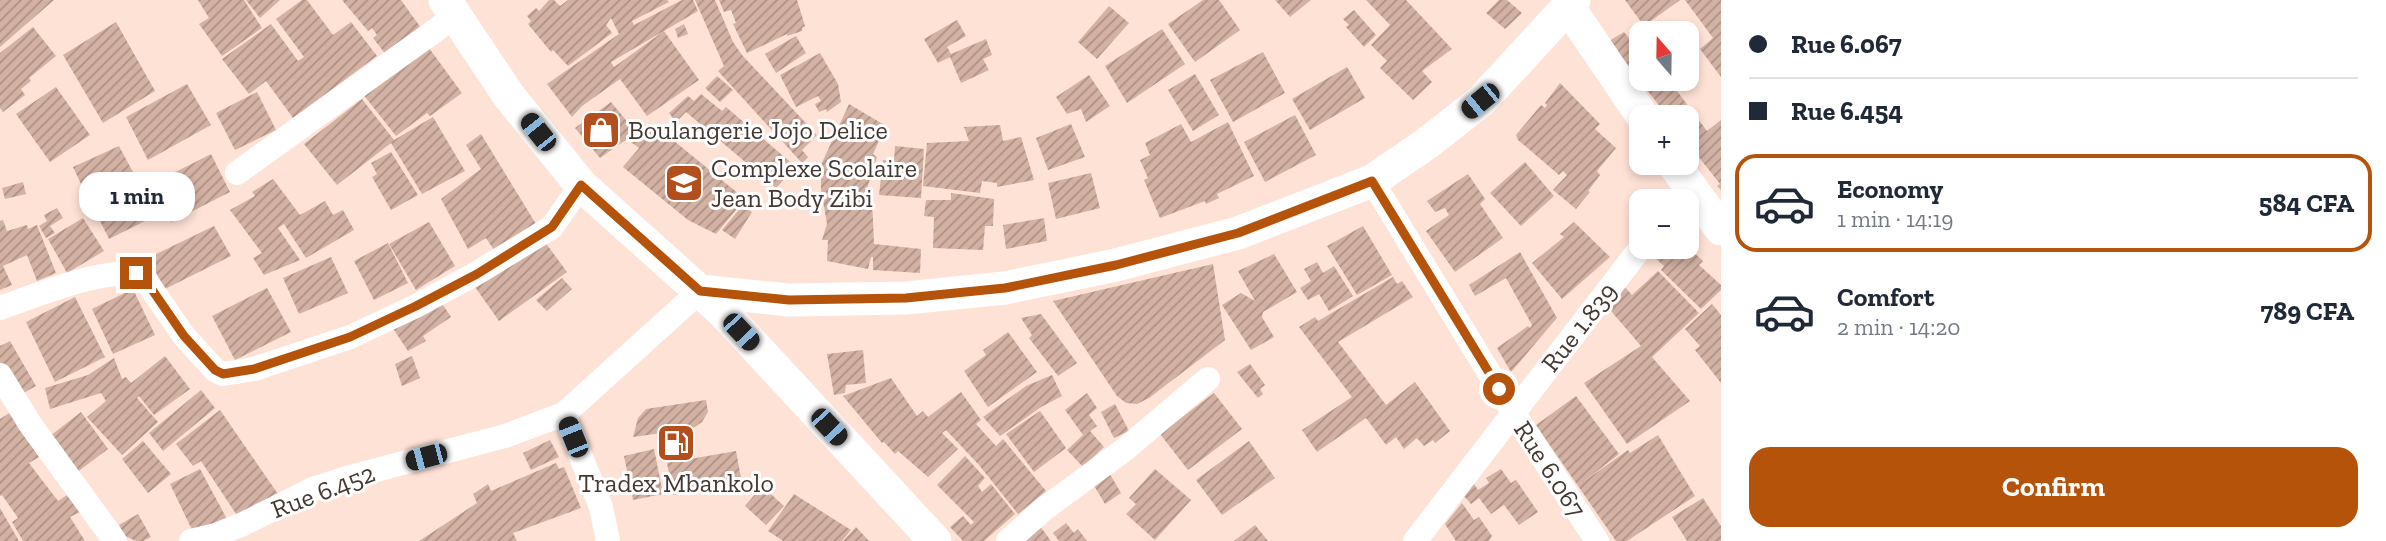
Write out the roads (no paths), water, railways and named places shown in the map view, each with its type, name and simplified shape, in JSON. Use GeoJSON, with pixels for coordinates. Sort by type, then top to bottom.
{"type":"FeatureCollection","features":[{"type":"Feature","properties":{"kind":"main road"},"geometry":{"type":"LineString","coordinates":[[700,291],[789,300],[906,298],[1005,288],[1116,265],[1238,233],[1372,181],[1426,144],[1480,101],[1572,4],[1635,105]]}},
{"type":"Feature","properties":{"kind":"main road"},"geometry":{"type":"LineString","coordinates":[[450,9],[509,96],[581,185],[724,313],[934,541]]}},
{"type":"Feature","properties":{"kind":"main road"},"geometry":{"type":"LineString","coordinates":[[1679,183],[1721,229]]}},
{"type":"Feature","properties":{"kind":"street"},"geometry":{"type":"LineString","coordinates":[[237,173],[450,9]]}},
{"type":"Feature","properties":{"kind":"street","name":"Rue 6.067"},"geometry":{"type":"LineString","coordinates":[[1372,181],[1513,412],[1597,541]]}},
{"type":"Feature","properties":{"kind":"street"},"geometry":{"type":"LineString","coordinates":[[0,308],[109,274],[136,273],[144,278],[184,336],[215,370],[223,374],[254,369],[350,337],[477,274],[552,227],[581,185]]}},
{"type":"Feature","properties":{"kind":"street","name":"Rue 1.839"},"geometry":{"type":"LineString","coordinates":[[1415,541],[1632,259]]}},
{"type":"Feature","properties":{"kind":"street","name":"Rue 6.452"},"geometry":{"type":"LineString","coordinates":[[191,541],[216,535],[325,485],[505,436],[564,414],[700,291]]}},
{"type":"Feature","properties":{"kind":"street"},"geometry":{"type":"LineString","coordinates":[[1008,541],[1044,509],[1124,450],[1208,379]]}},
{"type":"Feature","properties":{"kind":"street"},"geometry":{"type":"LineString","coordinates":[[1,380],[115,541]]}},
{"type":"Feature","properties":{"kind":"street"},"geometry":{"type":"LineString","coordinates":[[564,414],[601,507],[608,541]]}},
{"type":"Feature","properties":{"kind":"place","name":"Boulangerie Jojo Delice"},"geometry":{"type":"Point","coordinates":[601,130]}},
{"type":"Feature","properties":{"kind":"place","name":"Complexe Scolaire Jean Body Zibi"},"geometry":{"type":"Point","coordinates":[684,183]}},
{"type":"Feature","properties":{"kind":"place","name":"Tradex Mbankolo"},"geometry":{"type":"Point","coordinates":[676,443]}}]}
